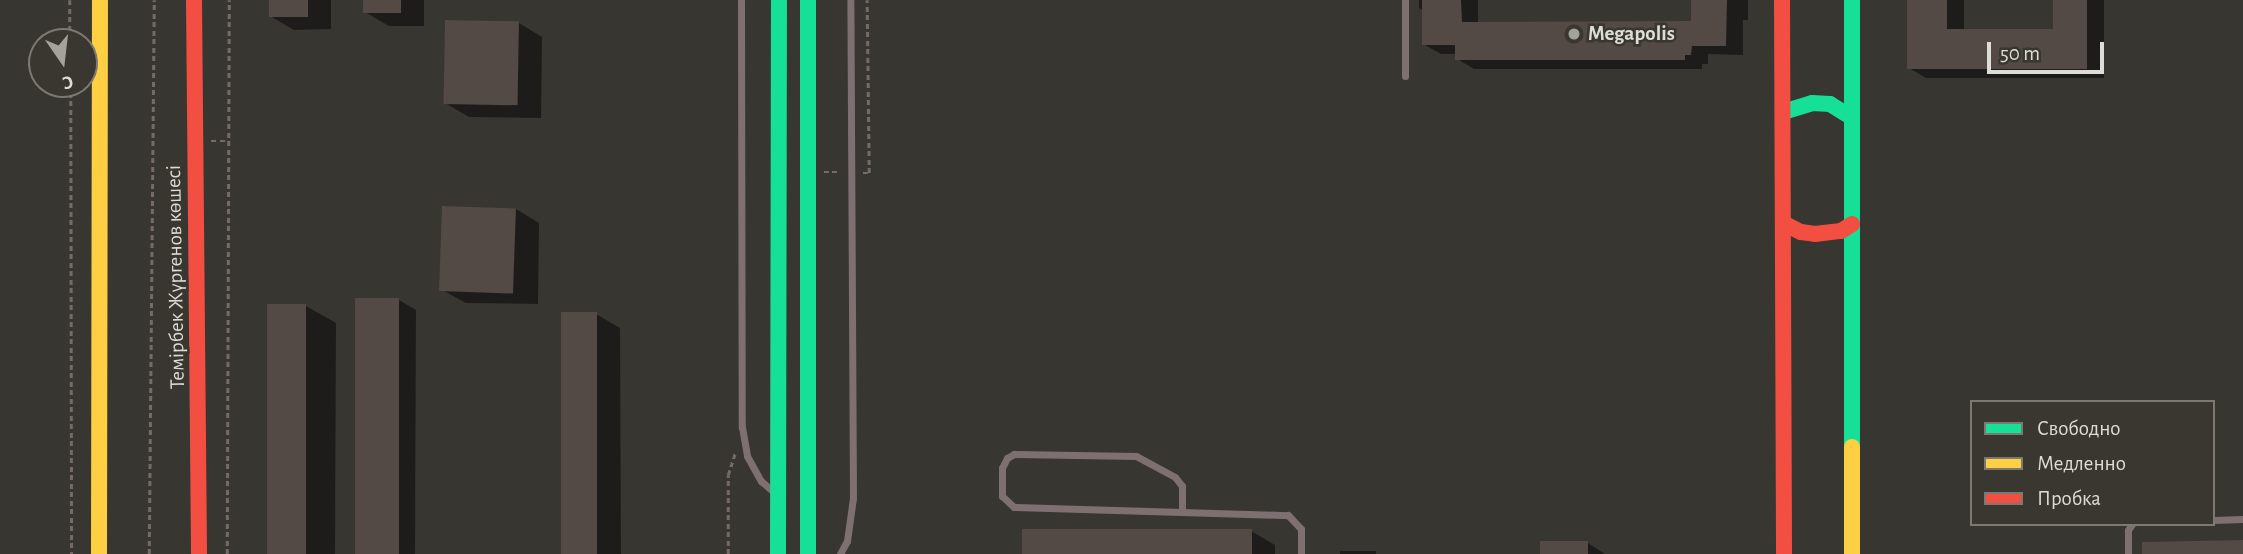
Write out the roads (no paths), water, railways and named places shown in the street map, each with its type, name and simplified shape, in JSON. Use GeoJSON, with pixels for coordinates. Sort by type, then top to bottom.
{"type":"FeatureCollection","features":[{"type":"Feature","properties":{"kind":"street"},"geometry":{"type":"LineString","coordinates":[[99,554],[100,0]]}},
{"type":"Feature","properties":{"kind":"street","name":"Темірбек Жүргенов көшесі"},"geometry":{"type":"LineString","coordinates":[[194,0],[199,554]]}},
{"type":"Feature","properties":{"kind":"street"},"geometry":{"type":"LineString","coordinates":[[778,554],[779,0]]}},
{"type":"Feature","properties":{"kind":"street"},"geometry":{"type":"LineString","coordinates":[[808,0],[808,554]]}},
{"type":"Feature","properties":{"kind":"street"},"geometry":{"type":"LineString","coordinates":[[1782,0],[1784,554]]}},
{"type":"Feature","properties":{"kind":"street"},"geometry":{"type":"LineString","coordinates":[[1852,0],[1852,554]]}},
{"type":"Feature","properties":{"kind":"street"},"geometry":{"type":"LineString","coordinates":[[1783,112],[1812,103],[1830,104],[1852,118]]}},
{"type":"Feature","properties":{"kind":"street"},"geometry":{"type":"LineString","coordinates":[[1783,223],[1815,234],[1841,231],[1852,224]]}},
{"type":"Feature","properties":{"kind":"street"},"geometry":{"type":"LineString","coordinates":[[100,489],[108,511],[109,554]]}},
{"type":"Feature","properties":{"kind":"street"},"geometry":{"type":"LineString","coordinates":[[186,554],[186,535],[199,499]]}},
{"type":"Feature","properties":{"kind":"lane"},"geometry":{"type":"LineString","coordinates":[[741,0],[742,427],[752,464],[761,481],[778,496]]}},
{"type":"Feature","properties":{"kind":"lane"},"geometry":{"type":"LineString","coordinates":[[840,554],[847,541],[853,498],[850,0]]}},
{"type":"Feature","properties":{"kind":"lane"},"geometry":{"type":"LineString","coordinates":[[1405,0],[1405,76]]}},
{"type":"Feature","properties":{"kind":"lane"},"geometry":{"type":"LineString","coordinates":[[1182,510],[1182,486],[1175,477],[1136,456],[1014,454],[1007,458],[1002,468],[1002,496],[1014,507],[1288,514],[1301,529],[1301,554]]}},
{"type":"Feature","properties":{"kind":"lane"},"geometry":{"type":"LineString","coordinates":[[2215,520],[2243,519]]}},
{"type":"Feature","properties":{"kind":"lane"},"geometry":{"type":"LineString","coordinates":[[2128,554],[2128,530],[2131,526]]}},
{"type":"Feature","properties":{"kind":"place","name":"Megapolis"},"geometry":{"type":"Point","coordinates":[1574,34]}}]}
